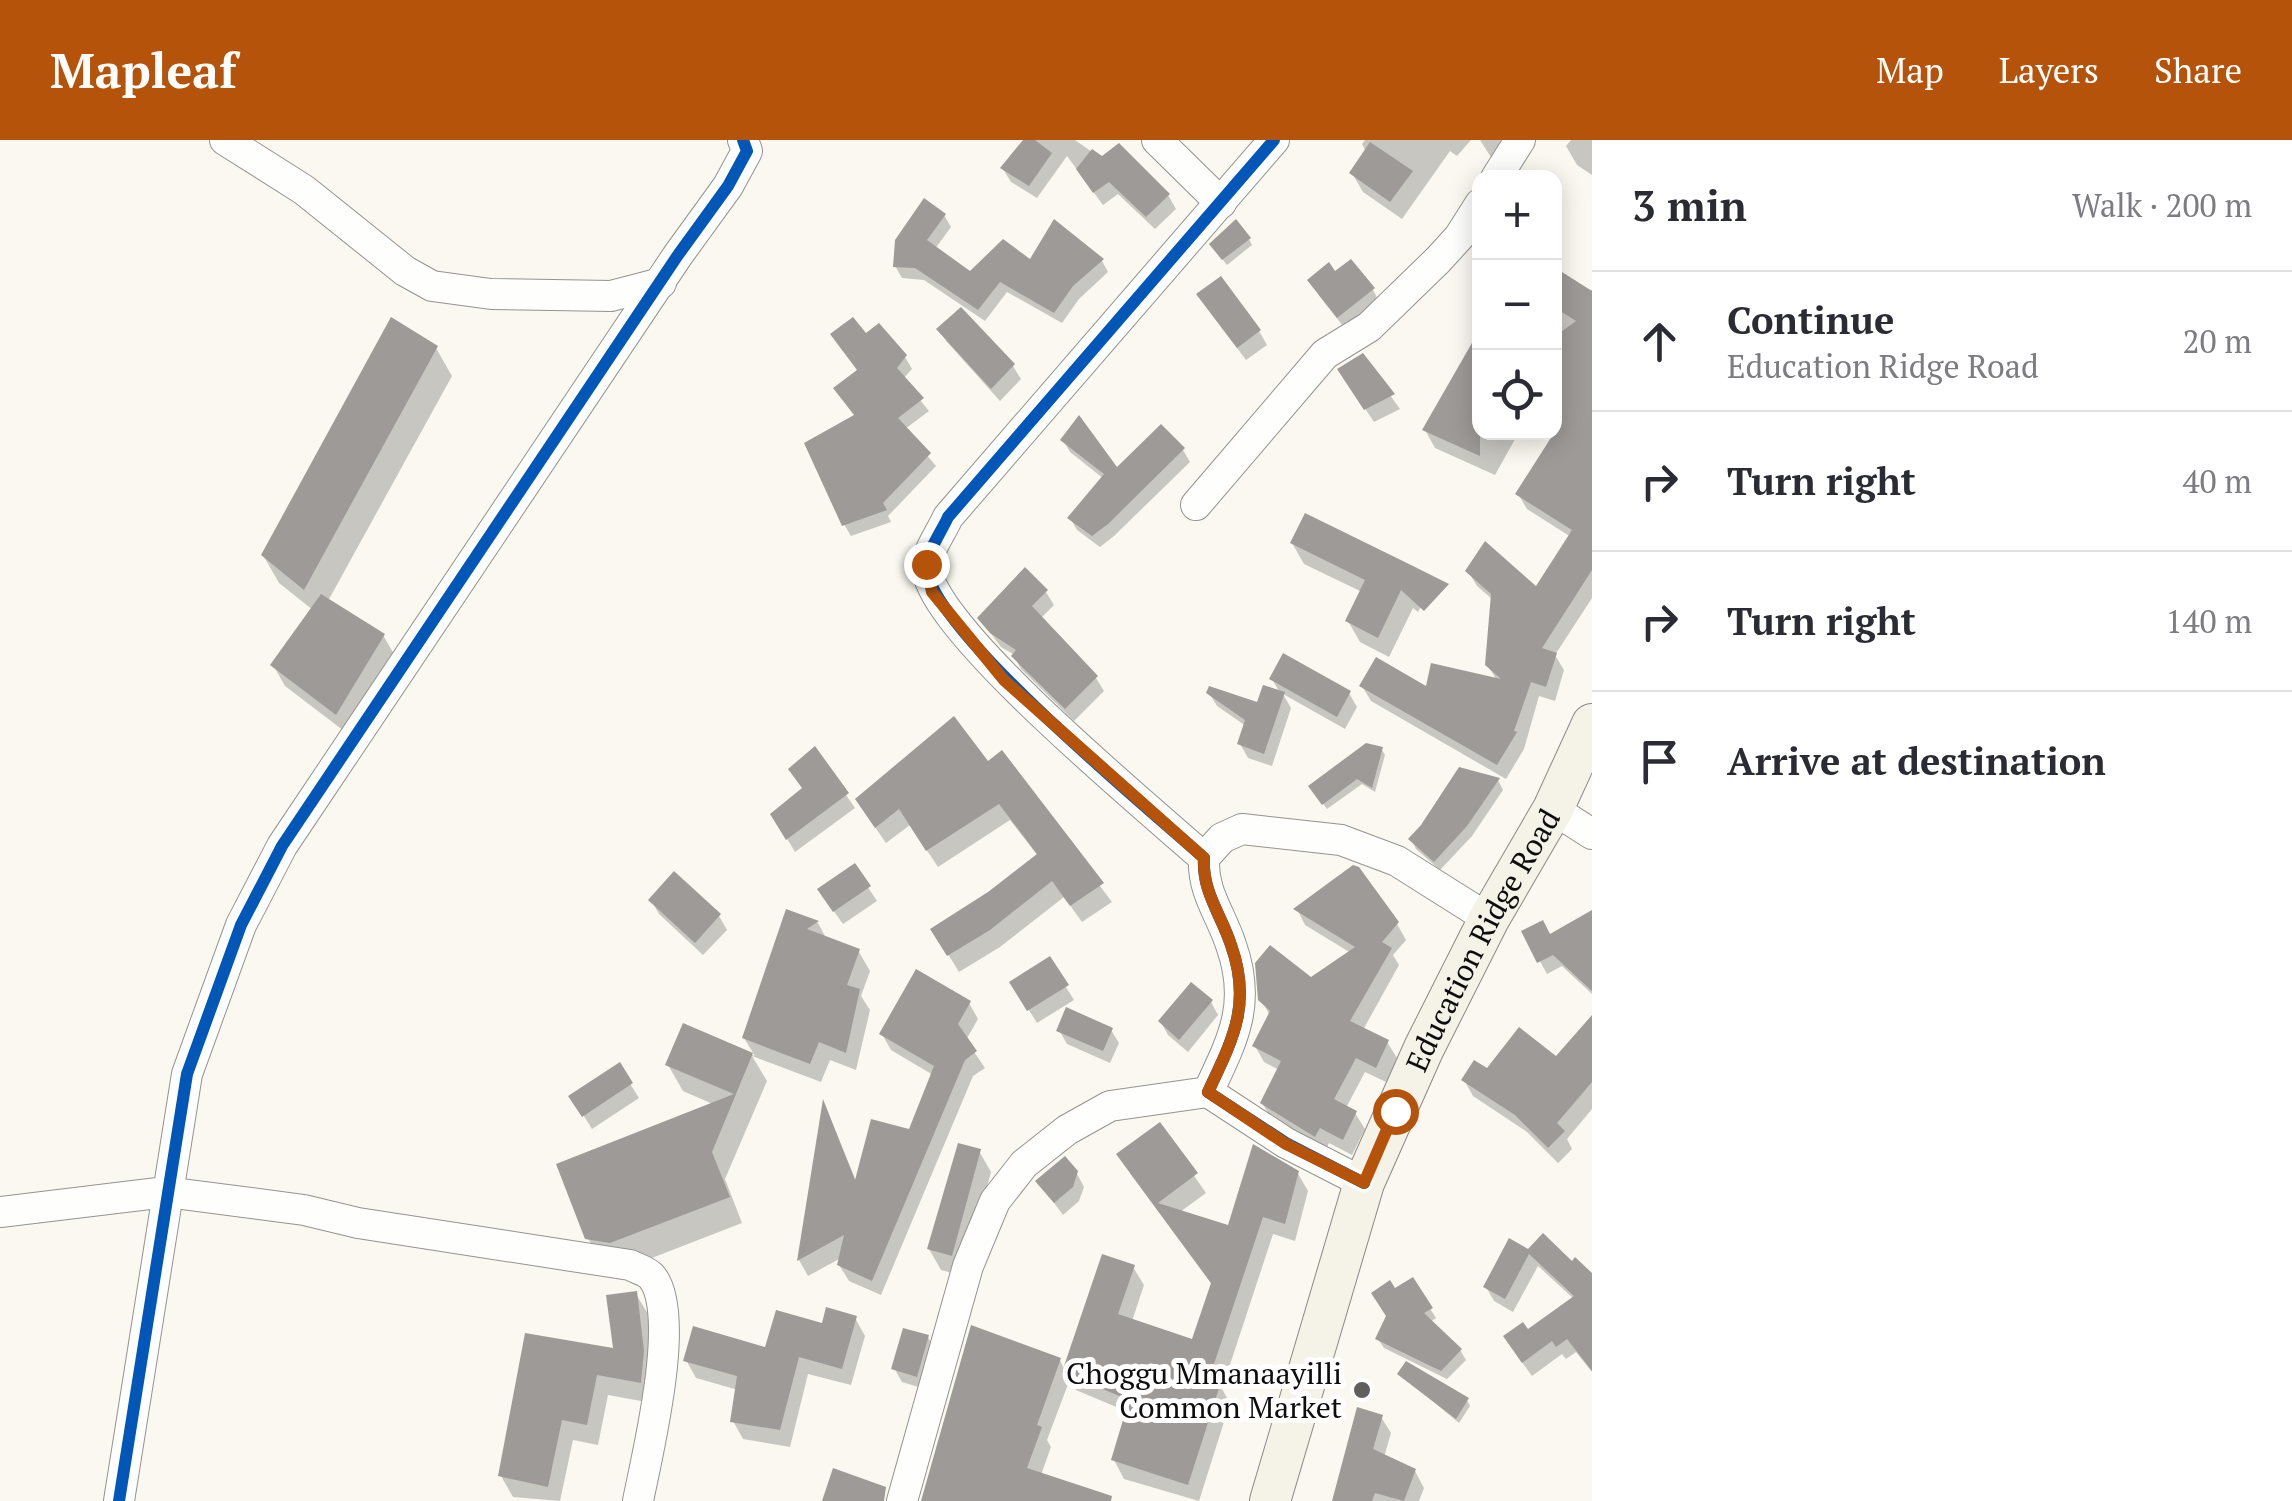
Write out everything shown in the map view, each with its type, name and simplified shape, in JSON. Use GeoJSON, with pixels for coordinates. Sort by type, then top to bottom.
{"type":"FeatureCollection","features":[{"type":"Feature","properties":{"kind":"main road","name":"Education Ridge Road"},"geometry":{"type":"LineString","coordinates":[[1270,1501],[1364,1183],[1424,1048],[1553,808],[1592,724]]}},
{"type":"Feature","properties":{"kind":"street"},"geometry":{"type":"LineString","coordinates":[[225,140],[304,190],[405,271],[432,286],[491,294],[611,296],[661,282]]}},
{"type":"Feature","properties":{"kind":"street"},"geometry":{"type":"LineString","coordinates":[[119,1501],[187,1074],[241,926],[282,846],[728,186],[746,151],[744,140]]}},
{"type":"Feature","properties":{"kind":"street"},"geometry":{"type":"LineString","coordinates":[[1157,140],[1221,203]]}},
{"type":"Feature","properties":{"kind":"street"},"geometry":{"type":"LineString","coordinates":[[1204,858],[1004,680],[932,592],[926,564],[948,517],[1274,140]]}},
{"type":"Feature","properties":{"kind":"street"},"geometry":{"type":"LineString","coordinates":[[1501,170],[1520,140]]}},
{"type":"Feature","properties":{"kind":"street"},"geometry":{"type":"LineString","coordinates":[[1196,506],[1326,354],[1368,327],[1438,260],[1472,217]]}},
{"type":"Feature","properties":{"kind":"street"},"geometry":{"type":"LineString","coordinates":[[1553,808],[1592,834]]}},
{"type":"Feature","properties":{"kind":"street"},"geometry":{"type":"LineString","coordinates":[[1208,1092],[1233,1040],[1243,995],[1232,946],[1202,877],[1204,858],[1222,838],[1242,829],[1341,840],[1396,861],[1490,920]]}},
{"type":"Feature","properties":{"kind":"street"},"geometry":{"type":"LineString","coordinates":[[902,1501],[968,1266],[995,1201],[1024,1164],[1067,1130],[1110,1106],[1208,1092],[1286,1144],[1364,1183]]}},
{"type":"Feature","properties":{"kind":"street"},"geometry":{"type":"LineString","coordinates":[[0,1212],[166,1192],[304,1210],[358,1224],[630,1265],[650,1275],[659,1293],[665,1342],[638,1501]]}},
{"type":"Feature","properties":{"kind":"building"},"geometry":{"type":"Polygon","coordinates":[[[1023,140],[1035,140],[1052,153],[1029,186],[1000,168],[1023,140]]]}},
{"type":"Feature","properties":{"kind":"building"},"geometry":{"type":"Polygon","coordinates":[[[1370,142],[1413,171],[1390,202],[1349,173],[1370,142]]]}},
{"type":"Feature","properties":{"kind":"building"},"geometry":{"type":"Polygon","coordinates":[[[1119,143],[1170,194],[1146,217],[1109,182],[1093,193],[1076,169],[1092,149],[1102,156],[1119,143]]]}},
{"type":"Feature","properties":{"kind":"building"},"geometry":{"type":"Polygon","coordinates":[[[924,198],[946,214],[927,240],[970,271],[1003,239],[1030,259],[1054,219],[1104,259],[1073,286],[1054,313],[1000,282],[978,310],[915,268],[893,267],[895,240],[924,198]]]}},
{"type":"Feature","properties":{"kind":"building"},"geometry":{"type":"Polygon","coordinates":[[[1236,219],[1251,238],[1222,260],[1209,244],[1236,219]]]}},
{"type":"Feature","properties":{"kind":"building"},"geometry":{"type":"Polygon","coordinates":[[[1351,259],[1375,288],[1337,318],[1307,280],[1329,262],[1335,271],[1351,259]]]}},
{"type":"Feature","properties":{"kind":"building"},"geometry":{"type":"Polygon","coordinates":[[[1562,272],[1592,291],[1592,570],[1542,648],[1557,653],[1546,687],[1531,682],[1514,731],[1517,732],[1497,765],[1359,686],[1376,657],[1426,686],[1431,663],[1501,679],[1485,665],[1491,594],[1465,571],[1485,541],[1536,586],[1572,530],[1515,494],[1550,440],[1562,440],[1562,331],[1576,321],[1562,312],[1562,272]]]}},
{"type":"Feature","properties":{"kind":"building"},"geometry":{"type":"Polygon","coordinates":[[[1221,276],[1261,330],[1237,348],[1196,294],[1221,276]]]}},
{"type":"Feature","properties":{"kind":"building"},"geometry":{"type":"Polygon","coordinates":[[[961,307],[1015,364],[991,389],[936,329],[961,307]]]}},
{"type":"Feature","properties":{"kind":"building"},"geometry":{"type":"Polygon","coordinates":[[[391,317],[438,346],[304,590],[261,555],[391,317]]]}},
{"type":"Feature","properties":{"kind":"building"},"geometry":{"type":"Polygon","coordinates":[[[853,317],[866,333],[879,323],[907,355],[897,368],[924,398],[898,418],[931,453],[883,503],[887,510],[842,526],[804,443],[854,415],[833,388],[857,370],[830,334],[853,317]]]}},
{"type":"Feature","properties":{"kind":"building"},"geometry":{"type":"Polygon","coordinates":[[[1472,343],[1472,440],[1480,440],[1480,456],[1422,430],[1472,343]]]}},
{"type":"Feature","properties":{"kind":"building"},"geometry":{"type":"Polygon","coordinates":[[[1363,353],[1395,394],[1364,410],[1337,369],[1363,353]]]}},
{"type":"Feature","properties":{"kind":"building"},"geometry":{"type":"Polygon","coordinates":[[[1079,415],[1117,467],[1161,424],[1185,448],[1092,536],[1067,518],[1104,474],[1060,440],[1079,415]]]}},
{"type":"Feature","properties":{"kind":"building"},"geometry":{"type":"Polygon","coordinates":[[[1305,513],[1449,584],[1424,611],[1401,590],[1378,638],[1345,621],[1365,580],[1290,543],[1305,513]]]}},
{"type":"Feature","properties":{"kind":"building"},"geometry":{"type":"Polygon","coordinates":[[[1025,567],[1048,590],[1032,606],[1098,676],[1065,709],[1011,656],[1016,650],[990,633],[977,618],[1025,567]]]}},
{"type":"Feature","properties":{"kind":"building"},"geometry":{"type":"Polygon","coordinates":[[[321,594],[385,634],[336,715],[270,665],[321,594]]]}},
{"type":"Feature","properties":{"kind":"building"},"geometry":{"type":"Polygon","coordinates":[[[1283,653],[1351,691],[1337,717],[1269,679],[1283,653]]]}},
{"type":"Feature","properties":{"kind":"building"},"geometry":{"type":"Polygon","coordinates":[[[1263,685],[1285,692],[1264,754],[1237,744],[1245,720],[1206,693],[1209,686],[1257,702],[1263,685]]]}},
{"type":"Feature","properties":{"kind":"building"},"geometry":{"type":"Polygon","coordinates":[[[954,716],[988,761],[1002,750],[1104,883],[1070,906],[1052,881],[990,930],[947,956],[930,929],[1037,854],[999,804],[926,851],[899,809],[875,828],[855,799],[954,716]]]}},
{"type":"Feature","properties":{"kind":"building"},"geometry":{"type":"Polygon","coordinates":[[[1366,743],[1383,747],[1372,788],[1357,779],[1322,805],[1308,786],[1366,743]]]}},
{"type":"Feature","properties":{"kind":"building"},"geometry":{"type":"Polygon","coordinates":[[[815,746],[849,793],[786,840],[770,814],[802,788],[788,769],[815,746]]]}},
{"type":"Feature","properties":{"kind":"building"},"geometry":{"type":"Polygon","coordinates":[[[1459,767],[1500,778],[1467,826],[1434,862],[1408,839],[1459,767]]]}},
{"type":"Feature","properties":{"kind":"building"},"geometry":{"type":"Polygon","coordinates":[[[855,863],[871,886],[833,912],[817,889],[855,863]]]}},
{"type":"Feature","properties":{"kind":"building"},"geometry":{"type":"Polygon","coordinates":[[[1353,865],[1359,867],[1399,922],[1382,942],[1392,948],[1350,1021],[1389,1040],[1376,1068],[1356,1058],[1334,1099],[1357,1111],[1343,1140],[1320,1128],[1315,1137],[1260,1103],[1281,1061],[1252,1046],[1270,1011],[1258,1000],[1255,963],[1270,945],[1311,977],[1355,947],[1293,909],[1353,865]]]}},
{"type":"Feature","properties":{"kind":"building"},"geometry":{"type":"Polygon","coordinates":[[[674,871],[721,914],[695,943],[648,900],[674,871]]]}},
{"type":"Feature","properties":{"kind":"building"},"geometry":{"type":"Polygon","coordinates":[[[786,909],[819,921],[807,929],[860,949],[847,985],[860,989],[846,1053],[819,1042],[810,1064],[742,1038],[786,909]]]}},
{"type":"Feature","properties":{"kind":"building"},"geometry":{"type":"Polygon","coordinates":[[[1592,910],[1592,991],[1553,955],[1537,963],[1521,931],[1543,920],[1550,934],[1592,910]]]}},
{"type":"Feature","properties":{"kind":"building"},"geometry":{"type":"Polygon","coordinates":[[[1050,956],[1069,985],[1027,1011],[1009,982],[1050,956]]]}},
{"type":"Feature","properties":{"kind":"building"},"geometry":{"type":"Polygon","coordinates":[[[916,969],[971,1001],[958,1024],[977,1051],[965,1060],[872,1281],[837,1265],[844,1235],[797,1261],[823,1099],[855,1180],[871,1119],[909,1129],[934,1066],[879,1034],[916,969]]]}},
{"type":"Feature","properties":{"kind":"building"},"geometry":{"type":"Polygon","coordinates":[[[1191,982],[1213,1000],[1179,1040],[1158,1021],[1191,982]]]}},
{"type":"Feature","properties":{"kind":"building"},"geometry":{"type":"Polygon","coordinates":[[[1066,1007],[1113,1028],[1103,1051],[1056,1031],[1066,1007]]]}},
{"type":"Feature","properties":{"kind":"building"},"geometry":{"type":"Polygon","coordinates":[[[1592,1015],[1592,1082],[1557,1123],[1565,1131],[1548,1148],[1515,1115],[1461,1080],[1474,1060],[1487,1068],[1519,1027],[1556,1056],[1592,1015]]]}},
{"type":"Feature","properties":{"kind":"building"},"geometry":{"type":"Polygon","coordinates":[[[683,1023],[753,1053],[712,1152],[730,1197],[610,1243],[585,1239],[556,1164],[734,1094],[665,1065],[683,1023]]]}},
{"type":"Feature","properties":{"kind":"building"},"geometry":{"type":"Polygon","coordinates":[[[620,1062],[633,1083],[582,1117],[568,1096],[620,1062]]]}},
{"type":"Feature","properties":{"kind":"building"},"geometry":{"type":"Polygon","coordinates":[[[1160,1122],[1198,1173],[1158,1203],[1228,1225],[1253,1144],[1299,1171],[1285,1224],[1263,1217],[1209,1379],[1221,1382],[1188,1485],[1111,1460],[1129,1400],[1062,1372],[1102,1254],[1135,1265],[1118,1314],[1192,1339],[1211,1283],[1116,1154],[1160,1122]]]}},
{"type":"Feature","properties":{"kind":"building"},"geometry":{"type":"Polygon","coordinates":[[[958,1143],[981,1149],[952,1256],[927,1249],[958,1143]]]}},
{"type":"Feature","properties":{"kind":"building"},"geometry":{"type":"Polygon","coordinates":[[[1065,1156],[1078,1171],[1073,1187],[1054,1203],[1035,1181],[1065,1156]]]}},
{"type":"Feature","properties":{"kind":"building"},"geometry":{"type":"Polygon","coordinates":[[[1543,1233],[1572,1261],[1575,1257],[1592,1273],[1592,1371],[1567,1339],[1556,1347],[1552,1341],[1522,1363],[1503,1336],[1523,1322],[1528,1329],[1574,1296],[1529,1254],[1505,1299],[1483,1287],[1509,1238],[1528,1249],[1543,1233]]]}},
{"type":"Feature","properties":{"kind":"building"},"geometry":{"type":"Polygon","coordinates":[[[1413,1277],[1433,1308],[1424,1313],[1462,1349],[1441,1371],[1375,1339],[1386,1316],[1371,1293],[1390,1280],[1395,1288],[1413,1277]]]}},
{"type":"Feature","properties":{"kind":"building"},"geometry":{"type":"Polygon","coordinates":[[[637,1291],[644,1351],[641,1383],[597,1375],[587,1425],[562,1420],[548,1487],[498,1476],[525,1333],[613,1348],[606,1295],[637,1291]]]}},
{"type":"Feature","properties":{"kind":"building"},"geometry":{"type":"Polygon","coordinates":[[[826,1307],[857,1316],[842,1369],[799,1357],[780,1430],[730,1422],[737,1376],[683,1361],[693,1326],[765,1347],[776,1310],[822,1323],[826,1307]]]}},
{"type":"Feature","properties":{"kind":"building"},"geometry":{"type":"Polygon","coordinates":[[[971,1325],[1061,1358],[1037,1425],[1042,1427],[1027,1468],[1112,1496],[1111,1501],[921,1501],[971,1325]]]}},
{"type":"Feature","properties":{"kind":"building"},"geometry":{"type":"Polygon","coordinates":[[[903,1328],[929,1335],[917,1377],[891,1369],[903,1328]]]}},
{"type":"Feature","properties":{"kind":"building"},"geometry":{"type":"Polygon","coordinates":[[[1406,1361],[1469,1398],[1456,1419],[1397,1374],[1406,1361]]]}},
{"type":"Feature","properties":{"kind":"building"},"geometry":{"type":"Polygon","coordinates":[[[1357,1407],[1383,1415],[1373,1449],[1416,1469],[1404,1501],[1375,1493],[1372,1501],[1332,1501],[1357,1407]]]}},
{"type":"Feature","properties":{"kind":"building"},"geometry":{"type":"Polygon","coordinates":[[[833,1468],[886,1487],[884,1501],[822,1501],[833,1468]]]}},
{"type":"Feature","properties":{"kind":"cycle path"},"geometry":{"type":"LineString","coordinates":[[119,1501],[187,1074],[241,925],[282,846],[728,186],[747,151],[743,140]]}},
{"type":"Feature","properties":{"kind":"cycle path"},"geometry":{"type":"LineString","coordinates":[[1274,140],[948,517],[927,566],[936,594],[1000,672],[1093,761],[1204,858],[1206,882],[1231,945],[1240,985],[1232,1038],[1208,1092],[1286,1143],[1364,1183]]}},
{"type":"Feature","properties":{"kind":"place","name":"Choggu Mmanaayilli Common Market"},"geometry":{"type":"Point","coordinates":[1362,1390]}},
{"type":"Feature","properties":{"kind":"route"},"geometry":{"type":"LineString","coordinates":[[926,564],[932,592],[1004,680],[1204,858],[1202,877],[1232,946],[1243,995],[1233,1040],[1208,1092],[1286,1144],[1364,1183],[1395,1111]]}}]}
